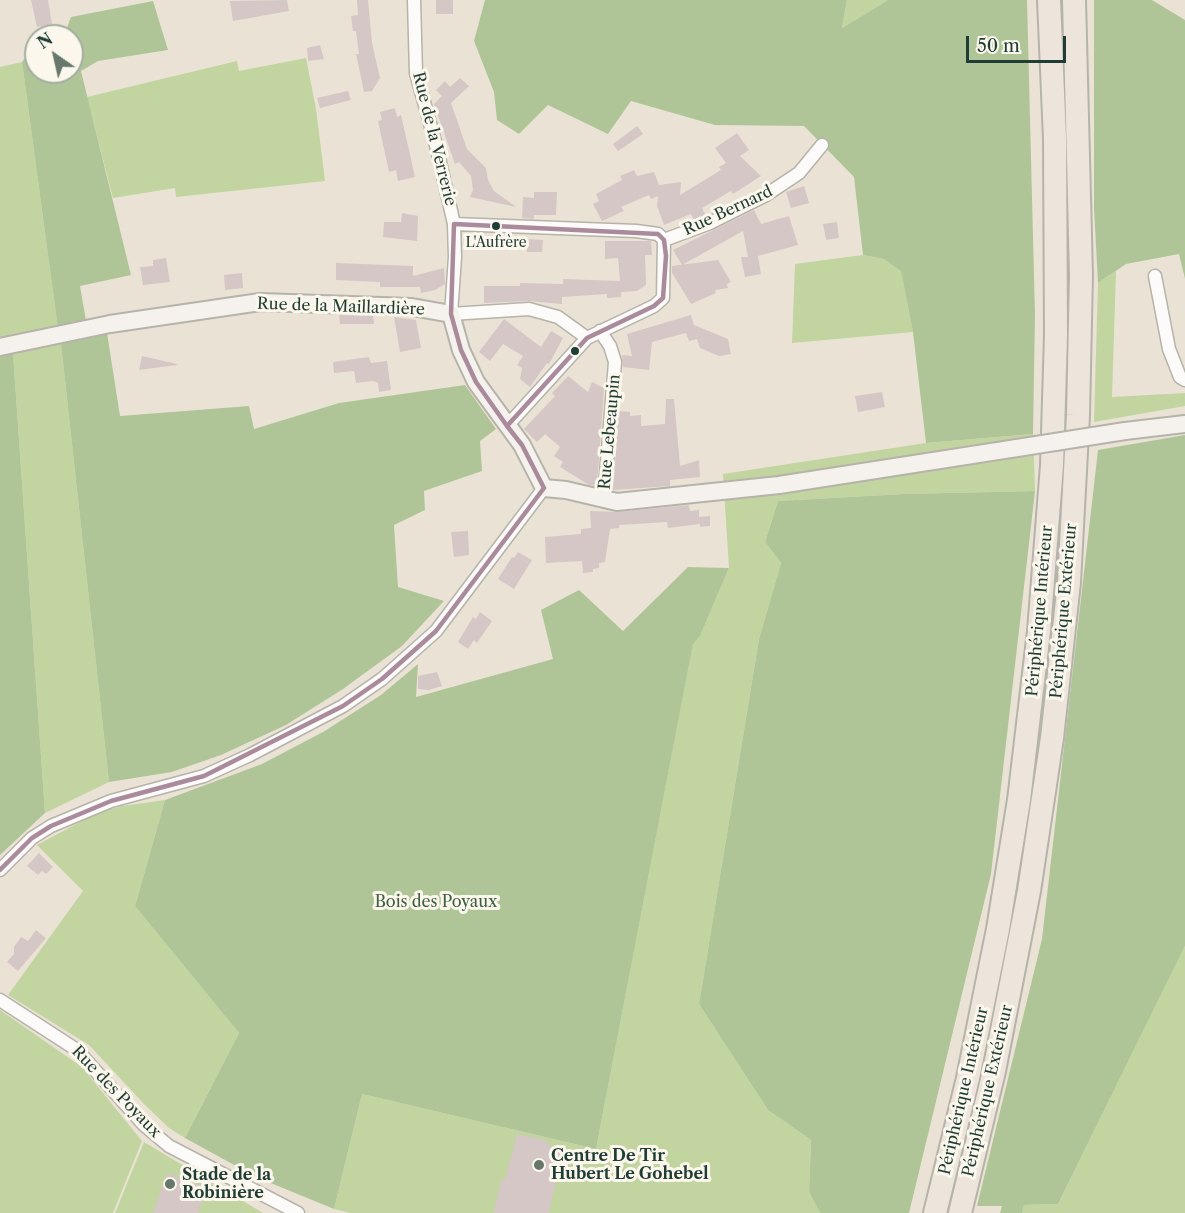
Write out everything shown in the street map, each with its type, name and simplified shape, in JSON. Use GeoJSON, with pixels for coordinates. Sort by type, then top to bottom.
{"type":"FeatureCollection","features":[{"type":"Feature","properties":{"kind":"highway","name":"Périphérique Intérieur"},"geometry":{"type":"LineString","coordinates":[[935,1213],[968,1078],[996,940],[1017,809],[1039,631],[1051,476],[1056,335],[1055,150],[1049,0]]}},
{"type":"Feature","properties":{"kind":"highway","name":"Périphérique Extérieur"},"geometry":{"type":"LineString","coordinates":[[960,1213],[994,1071],[1027,903],[1052,738],[1067,594],[1078,416],[1081,275],[1074,0]]}},
{"type":"Feature","properties":{"kind":"street","name":"Rue de la Verrerie"},"geometry":{"type":"LineString","coordinates":[[414,0],[417,81],[439,154],[454,224],[455,257],[451,314]]}},
{"type":"Feature","properties":{"kind":"street","name":"Rue Bernard"},"geometry":{"type":"LineString","coordinates":[[507,426],[587,338],[654,306],[663,298],[664,240],[710,223],[766,195],[799,173],[822,145]]}},
{"type":"Feature","properties":{"kind":"street"},"geometry":{"type":"LineString","coordinates":[[454,224],[636,231],[658,234],[664,240]]}},
{"type":"Feature","properties":{"kind":"street"},"geometry":{"type":"LineString","coordinates":[[1155,276],[1169,349],[1180,376],[1185,380]]}},
{"type":"Feature","properties":{"kind":"street","name":"Rue de la Maillardière"},"geometry":{"type":"LineString","coordinates":[[0,347],[110,324],[260,302],[412,307],[451,314]]}},
{"type":"Feature","properties":{"kind":"street"},"geometry":{"type":"LineString","coordinates":[[544,488],[534,465],[466,362],[451,314],[529,309],[558,317],[587,338]]}},
{"type":"Feature","properties":{"kind":"street","name":"Rue Lebeaupin"},"geometry":{"type":"LineString","coordinates":[[600,331],[610,346],[615,362],[604,500]]}},
{"type":"Feature","properties":{"kind":"street"},"geometry":{"type":"LineString","coordinates":[[544,488],[567,490],[604,500],[628,502],[754,488],[1125,431],[1185,424]]}},
{"type":"Feature","properties":{"kind":"street"},"geometry":{"type":"LineString","coordinates":[[0,870],[32,838],[51,826],[111,801],[204,776],[250,755],[343,706],[382,679],[436,631],[544,488]]}},
{"type":"Feature","properties":{"kind":"street","name":"Rue des Poyaux"},"geometry":{"type":"LineString","coordinates":[[0,1000],[77,1050],[144,1125],[169,1146],[298,1213]]}},
{"type":"Feature","properties":{"kind":"green space"},"geometry":{"type":"Polygon","coordinates":[[[485,0],[847,0],[842,28],[888,0],[1027,0],[1035,315],[1033,434],[926,443],[913,332],[901,271],[884,259],[863,255],[854,177],[804,126],[715,125],[631,101],[608,134],[548,105],[519,134],[497,120],[494,92],[474,41],[485,0]]]}},
{"type":"Feature","properties":{"kind":"green space"},"geometry":{"type":"Polygon","coordinates":[[[847,0],[888,0],[842,28],[847,0]]]}},
{"type":"Feature","properties":{"kind":"green space"},"geometry":{"type":"Polygon","coordinates":[[[1094,0],[1152,0],[1185,20],[1185,279],[1179,254],[1126,264],[1098,283],[1094,208],[1094,0]]]}},
{"type":"Feature","properties":{"kind":"green space"},"geometry":{"type":"Polygon","coordinates":[[[153,1],[168,50],[98,61],[84,69],[84,24],[68,24],[71,17],[153,1]]]}},
{"type":"Feature","properties":{"kind":"green space"},"geometry":{"type":"Polygon","coordinates":[[[306,58],[316,109],[325,181],[176,197],[175,188],[113,198],[87,97],[237,61],[239,71],[306,58]]]}},
{"type":"Feature","properties":{"kind":"green space"},"geometry":{"type":"Polygon","coordinates":[[[22,62],[58,329],[0,341],[0,67],[22,62]]]}},
{"type":"Feature","properties":{"kind":"green space"},"geometry":{"type":"Polygon","coordinates":[[[84,83],[131,275],[80,286],[86,321],[58,329],[25,84],[84,83]]]}},
{"type":"Feature","properties":{"kind":"green space"},"geometry":{"type":"Polygon","coordinates":[[[863,255],[884,259],[901,270],[913,332],[792,343],[795,264],[863,255]]]}},
{"type":"Feature","properties":{"kind":"green space"},"geometry":{"type":"Polygon","coordinates":[[[1116,271],[1112,397],[1185,393],[1185,406],[1094,422],[1098,283],[1116,271]]]}},
{"type":"Feature","properties":{"kind":"green space"},"geometry":{"type":"Polygon","coordinates":[[[107,333],[120,416],[249,406],[254,429],[339,403],[465,385],[496,429],[480,441],[482,471],[424,491],[425,510],[394,525],[398,587],[444,601],[402,646],[343,689],[286,725],[221,755],[172,772],[109,782],[61,344],[107,333]]]}},
{"type":"Feature","properties":{"kind":"green space"},"geometry":{"type":"Polygon","coordinates":[[[61,344],[109,782],[45,813],[13,353],[61,344]]]}},
{"type":"Feature","properties":{"kind":"green space"},"geometry":{"type":"Polygon","coordinates":[[[13,353],[45,813],[0,855],[0,356],[13,353]]]}},
{"type":"Feature","properties":{"kind":"green space"},"geometry":{"type":"Polygon","coordinates":[[[1033,434],[1035,491],[903,494],[778,501],[765,542],[781,563],[759,639],[699,1004],[768,1110],[811,1140],[809,1192],[820,1213],[350,1213],[334,1209],[362,1094],[596,1149],[693,643],[700,636],[729,568],[723,474],[926,443],[1033,434]]]}},
{"type":"Feature","properties":{"kind":"green space"},"geometry":{"type":"Polygon","coordinates":[[[1185,435],[1185,946],[1058,1204],[1024,1205],[1022,1213],[1000,1213],[1002,1206],[977,1206],[1042,939],[1098,450],[1185,435]]]}},
{"type":"Feature","properties":{"kind":"green space"},"geometry":{"type":"Polygon","coordinates":[[[1035,491],[991,874],[909,1213],[820,1213],[809,1192],[811,1140],[768,1110],[699,1004],[759,639],[781,563],[765,542],[778,501],[903,494],[1035,491]]]}},
{"type":"Feature","properties":{"kind":"green space","name":"Bois des Poyaux"},"geometry":{"type":"Polygon","coordinates":[[[688,567],[729,568],[700,636],[693,644],[596,1149],[362,1094],[334,1209],[256,1177],[185,1138],[239,1033],[135,906],[165,800],[262,764],[323,732],[381,695],[418,664],[416,697],[553,659],[541,610],[579,590],[623,631],[688,567]]]}},
{"type":"Feature","properties":{"kind":"green space"},"geometry":{"type":"Polygon","coordinates":[[[165,800],[135,906],[239,1033],[185,1138],[169,1128],[145,1105],[89,1045],[8,995],[83,891],[37,845],[95,814],[122,806],[165,800]]]}},
{"type":"Feature","properties":{"kind":"green space"},"geometry":{"type":"Polygon","coordinates":[[[1185,946],[1185,1213],[1022,1213],[1024,1205],[1058,1204],[1185,946]]]}},
{"type":"Feature","properties":{"kind":"green space"},"geometry":{"type":"Polygon","coordinates":[[[0,1010],[82,1067],[142,1141],[113,1213],[0,1213],[0,1010]]]}},
{"type":"Feature","properties":{"kind":"green space","name":"Stade de la Robinière"},"geometry":{"type":"Polygon","coordinates":[[[144,1142],[263,1213],[115,1213],[144,1142]]]}},
{"type":"Feature","properties":{"kind":"building"},"geometry":{"type":"Polygon","coordinates":[[[31,0],[48,0],[52,24],[36,24],[31,0]]]}},
{"type":"Feature","properties":{"kind":"building"},"geometry":{"type":"Polygon","coordinates":[[[287,0],[289,11],[233,21],[230,1],[287,0]]]}},
{"type":"Feature","properties":{"kind":"building"},"geometry":{"type":"Polygon","coordinates":[[[357,0],[368,0],[372,43],[380,78],[372,91],[364,92],[356,54],[359,54],[356,31],[353,31],[351,16],[358,15],[357,0]]]}},
{"type":"Feature","properties":{"kind":"building"},"geometry":{"type":"Polygon","coordinates":[[[436,0],[453,0],[453,14],[436,14],[436,0]]]}},
{"type":"Feature","properties":{"kind":"building"},"geometry":{"type":"Polygon","coordinates":[[[320,45],[324,59],[308,61],[307,48],[320,45]]]}},
{"type":"Feature","properties":{"kind":"building"},"geometry":{"type":"Polygon","coordinates":[[[460,78],[469,86],[451,103],[467,149],[486,168],[488,180],[494,191],[516,207],[470,197],[473,190],[471,176],[459,162],[455,164],[434,104],[442,96],[436,90],[445,81],[450,87],[460,78]]]}},
{"type":"Feature","properties":{"kind":"building"},"geometry":{"type":"Polygon","coordinates":[[[348,91],[351,100],[320,108],[317,98],[348,91]]]}},
{"type":"Feature","properties":{"kind":"building"},"geometry":{"type":"Polygon","coordinates":[[[395,108],[397,117],[401,115],[415,177],[398,181],[396,170],[389,172],[378,121],[382,120],[380,112],[395,108]]]}},
{"type":"Feature","properties":{"kind":"building"},"geometry":{"type":"Polygon","coordinates":[[[637,126],[643,134],[618,151],[613,144],[637,126]]]}},
{"type":"Feature","properties":{"kind":"building"},"geometry":{"type":"Polygon","coordinates":[[[737,133],[749,150],[740,156],[761,176],[733,194],[731,191],[702,208],[706,216],[694,220],[691,214],[664,225],[657,206],[658,196],[651,199],[649,195],[621,207],[624,211],[602,221],[593,204],[599,201],[596,194],[622,180],[620,176],[634,170],[637,176],[654,172],[659,185],[681,182],[680,195],[721,170],[719,167],[726,163],[715,148],[737,133]]]}},
{"type":"Feature","properties":{"kind":"building"},"geometry":{"type":"Polygon","coordinates":[[[804,186],[809,203],[791,208],[786,192],[804,186]]]}},
{"type":"Feature","properties":{"kind":"building"},"geometry":{"type":"Polygon","coordinates":[[[534,192],[557,192],[556,215],[534,215],[534,219],[522,218],[523,197],[534,198],[534,192]]]}},
{"type":"Feature","properties":{"kind":"building"},"geometry":{"type":"Polygon","coordinates":[[[754,210],[761,224],[789,216],[798,245],[758,256],[761,274],[745,277],[741,257],[748,257],[743,231],[682,265],[673,250],[754,210]]]}},
{"type":"Feature","properties":{"kind":"building"},"geometry":{"type":"Polygon","coordinates":[[[402,213],[418,216],[417,241],[383,237],[384,222],[401,222],[402,213]]]}},
{"type":"Feature","properties":{"kind":"building"},"geometry":{"type":"Polygon","coordinates":[[[837,222],[839,238],[826,240],[823,224],[837,222]]]}},
{"type":"Feature","properties":{"kind":"building"},"geometry":{"type":"Polygon","coordinates":[[[527,239],[543,240],[542,252],[527,252],[527,239]]]}},
{"type":"Feature","properties":{"kind":"building"},"geometry":{"type":"Polygon","coordinates":[[[605,241],[651,241],[652,255],[645,255],[646,285],[637,291],[621,292],[621,297],[607,298],[607,294],[562,297],[562,304],[528,301],[484,303],[484,286],[520,286],[520,283],[563,284],[563,279],[620,281],[618,258],[605,259],[605,241]]]}},
{"type":"Feature","properties":{"kind":"building"},"geometry":{"type":"Polygon","coordinates":[[[166,258],[170,282],[143,285],[140,267],[153,266],[153,260],[166,258]]]}},
{"type":"Feature","properties":{"kind":"building"},"geometry":{"type":"Polygon","coordinates":[[[718,260],[731,282],[727,284],[728,288],[715,290],[716,293],[691,304],[672,273],[672,266],[718,260]]]}},
{"type":"Feature","properties":{"kind":"building"},"geometry":{"type":"Polygon","coordinates":[[[336,263],[413,266],[413,276],[444,268],[445,284],[435,290],[421,293],[420,287],[380,287],[380,282],[336,280],[336,263]]]}},
{"type":"Feature","properties":{"kind":"building"},"geometry":{"type":"Polygon","coordinates":[[[242,273],[243,288],[225,290],[224,275],[242,273]]]}},
{"type":"Feature","properties":{"kind":"building"},"geometry":{"type":"Polygon","coordinates":[[[339,315],[373,316],[374,324],[340,324],[339,315]]]}},
{"type":"Feature","properties":{"kind":"building"},"geometry":{"type":"Polygon","coordinates":[[[691,315],[694,325],[728,339],[731,354],[719,356],[700,348],[697,339],[689,341],[686,333],[652,342],[649,370],[623,367],[622,355],[632,356],[627,334],[691,315]]]}},
{"type":"Feature","properties":{"kind":"building"},"geometry":{"type":"Polygon","coordinates":[[[394,317],[416,320],[421,348],[400,352],[394,317]]]}},
{"type":"Feature","properties":{"kind":"building"},"geometry":{"type":"Polygon","coordinates":[[[504,319],[541,347],[551,331],[563,338],[549,364],[547,363],[530,387],[520,379],[522,368],[517,365],[523,356],[503,344],[490,361],[479,352],[504,319]]]}},
{"type":"Feature","properties":{"kind":"building"},"geometry":{"type":"Polygon","coordinates":[[[142,356],[177,364],[177,365],[139,370],[142,356]]]}},
{"type":"Feature","properties":{"kind":"building"},"geometry":{"type":"Polygon","coordinates":[[[369,357],[371,363],[387,361],[391,390],[379,392],[378,383],[373,381],[356,383],[354,371],[334,373],[333,362],[369,357]]]}},
{"type":"Feature","properties":{"kind":"building"},"geometry":{"type":"Polygon","coordinates":[[[568,376],[588,392],[592,382],[604,388],[597,486],[589,485],[560,467],[563,462],[554,456],[560,447],[545,434],[537,442],[524,429],[555,396],[552,393],[568,376]]]}},
{"type":"Feature","properties":{"kind":"building"},"geometry":{"type":"Polygon","coordinates":[[[882,392],[885,407],[858,412],[855,396],[882,392]]]}},
{"type":"Feature","properties":{"kind":"building"},"geometry":{"type":"Polygon","coordinates":[[[666,399],[674,399],[680,466],[699,460],[700,477],[670,480],[670,486],[613,490],[619,411],[630,412],[630,416],[641,415],[641,426],[665,424],[666,399]]]}},
{"type":"Feature","properties":{"kind":"building"},"geometry":{"type":"Polygon","coordinates":[[[689,505],[690,511],[699,510],[699,517],[710,516],[710,526],[700,527],[700,524],[668,528],[667,522],[619,525],[619,528],[610,529],[605,562],[599,563],[599,568],[593,569],[593,572],[583,573],[582,561],[546,563],[545,537],[581,534],[581,529],[591,528],[590,511],[618,512],[689,505]]]}},
{"type":"Feature","properties":{"kind":"building"},"geometry":{"type":"Polygon","coordinates":[[[468,531],[469,555],[454,557],[451,532],[468,531]]]}},
{"type":"Feature","properties":{"kind":"building"},"geometry":{"type":"Polygon","coordinates":[[[518,552],[532,560],[514,589],[498,579],[512,557],[514,558],[518,552]]]}},
{"type":"Feature","properties":{"kind":"building"},"geometry":{"type":"Polygon","coordinates":[[[480,612],[492,621],[477,643],[474,640],[468,649],[458,642],[473,617],[476,619],[480,612]]]}},
{"type":"Feature","properties":{"kind":"building"},"geometry":{"type":"Polygon","coordinates":[[[437,672],[442,686],[429,690],[418,689],[418,676],[437,672]]]}},
{"type":"Feature","properties":{"kind":"building"},"geometry":{"type":"Polygon","coordinates":[[[39,853],[53,867],[46,874],[42,871],[38,875],[27,866],[39,853]]]}},
{"type":"Feature","properties":{"kind":"building"},"geometry":{"type":"Polygon","coordinates":[[[36,930],[46,938],[18,971],[7,962],[14,954],[14,947],[21,937],[28,941],[36,930]]]}},
{"type":"Feature","properties":{"kind":"building","name":"Centre De Tir Hubert Le Gohebel"},"geometry":{"type":"Polygon","coordinates":[[[517,1134],[548,1141],[547,1145],[572,1151],[564,1183],[556,1181],[549,1213],[494,1213],[501,1179],[505,1180],[517,1134]]]}},
{"type":"Feature","properties":{"kind":"building"},"geometry":{"type":"Polygon","coordinates":[[[167,1173],[207,1188],[198,1213],[153,1213],[167,1173]]]}},
{"type":"Feature","properties":{"kind":"transit line"},"geometry":{"type":"LineString","coordinates":[[454,224],[658,234],[664,240],[666,256],[663,298],[654,306],[587,338],[507,426],[476,382],[461,350],[451,314],[454,224]]}},
{"type":"Feature","properties":{"kind":"transit line"},"geometry":{"type":"LineString","coordinates":[[507,426],[522,445],[544,488]]}},
{"type":"Feature","properties":{"kind":"transit line"},"geometry":{"type":"LineString","coordinates":[[0,870],[32,838],[51,826],[111,801],[204,776],[343,706],[382,679],[436,631],[544,488]]}},
{"type":"Feature","properties":{"kind":"place","name":"L'Aufrère"},"geometry":{"type":"Point","coordinates":[496,226]}},
{"type":"Feature","properties":{"kind":"place","name":"Centre De Tir Hubert Le Gohebel"},"geometry":{"type":"Point","coordinates":[539,1165]}},
{"type":"Feature","properties":{"kind":"place","name":"Stade de la Robinière"},"geometry":{"type":"Point","coordinates":[170,1184]}}]}
